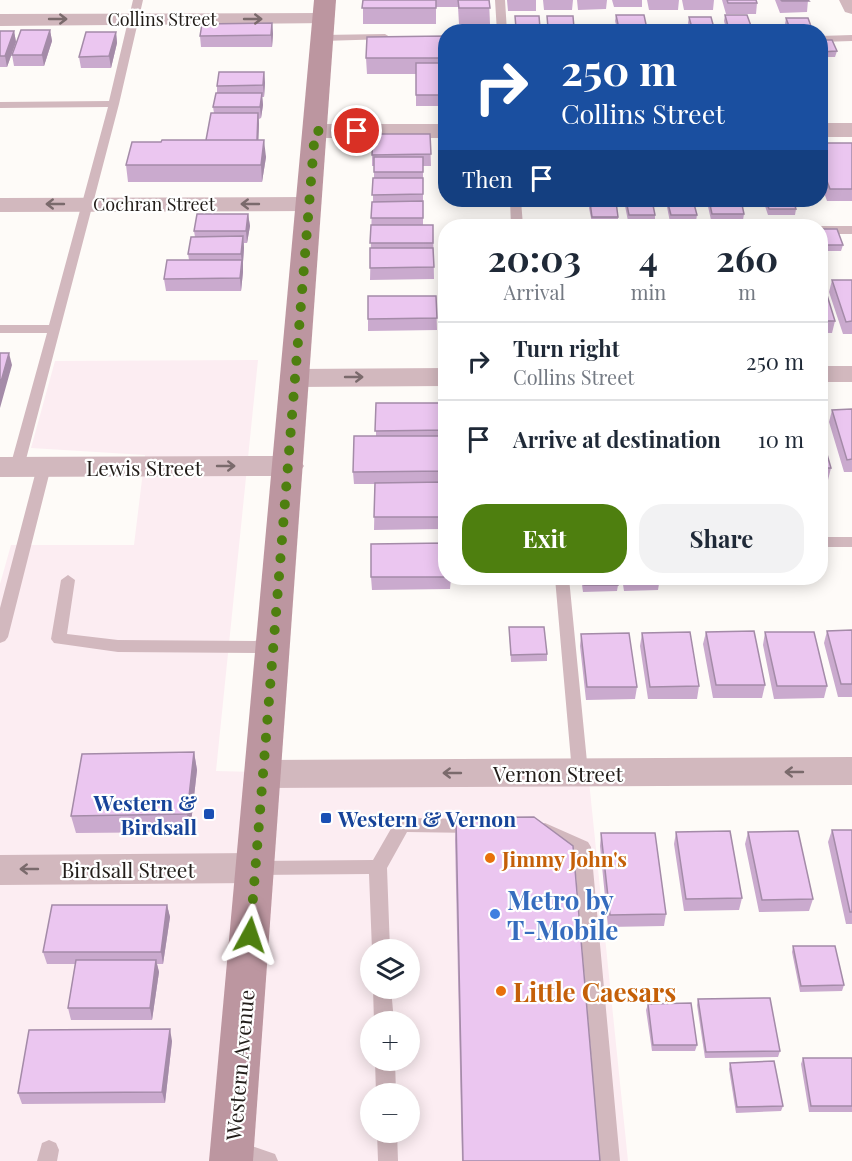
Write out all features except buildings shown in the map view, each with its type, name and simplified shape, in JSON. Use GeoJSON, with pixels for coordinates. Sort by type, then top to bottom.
{"type":"FeatureCollection","features":[{"type":"Feature","properties":{"kind":"main road","name":"Western Avenue"},"geometry":{"type":"LineString","coordinates":[[244,1157],[255,868],[324,19]]}},
{"type":"Feature","properties":{"kind":"street"},"geometry":{"type":"LineString","coordinates":[[849,0],[852,8]]}},
{"type":"Feature","properties":{"kind":"street","name":"Collins Street"},"geometry":{"type":"LineString","coordinates":[[0,20],[136,10],[324,19]]}},
{"type":"Feature","properties":{"kind":"street"},"geometry":{"type":"LineString","coordinates":[[828,130],[852,130]]}},
{"type":"Feature","properties":{"kind":"street"},"geometry":{"type":"LineString","coordinates":[[315,131],[438,131]]}},
{"type":"Feature","properties":{"kind":"street","name":"Cochran Street"},"geometry":{"type":"LineString","coordinates":[[0,205],[308,204]]}},
{"type":"Feature","properties":{"kind":"street"},"geometry":{"type":"LineString","coordinates":[[828,374],[852,374]]}},
{"type":"Feature","properties":{"kind":"street"},"geometry":{"type":"LineString","coordinates":[[296,378],[438,377]]}},
{"type":"Feature","properties":{"kind":"street","name":"Lewis Street"},"geometry":{"type":"LineString","coordinates":[[20,467],[288,466]]}},
{"type":"Feature","properties":{"kind":"street","name":"Vernon Street"},"geometry":{"type":"LineString","coordinates":[[263,774],[852,771]]}},
{"type":"Feature","properties":{"kind":"street","name":"Birdsall Street"},"geometry":{"type":"LineString","coordinates":[[0,870],[255,868]]}},
{"type":"Feature","properties":{"kind":"lane"},"geometry":{"type":"LineString","coordinates":[[500,0],[502,24]]}},
{"type":"Feature","properties":{"kind":"lane"},"geometry":{"type":"LineString","coordinates":[[0,637],[20,467],[114,104],[136,10]]}},
{"type":"Feature","properties":{"kind":"lane"},"geometry":{"type":"LineString","coordinates":[[324,19],[401,37]]}},
{"type":"Feature","properties":{"kind":"lane"},"geometry":{"type":"LineString","coordinates":[[828,39],[852,38]]}},
{"type":"Feature","properties":{"kind":"lane"},"geometry":{"type":"LineString","coordinates":[[0,105],[114,104]]}},
{"type":"Feature","properties":{"kind":"lane"},"geometry":{"type":"LineString","coordinates":[[828,230],[852,230]]}},
{"type":"Feature","properties":{"kind":"lane"},"geometry":{"type":"LineString","coordinates":[[0,329],[54,329]]}},
{"type":"Feature","properties":{"kind":"lane"},"geometry":{"type":"LineString","coordinates":[[828,542],[852,542]]}},
{"type":"Feature","properties":{"kind":"lane"},"geometry":{"type":"LineString","coordinates":[[68,580],[59,639],[118,646],[274,647]]}},
{"type":"Feature","properties":{"kind":"lane"},"geometry":{"type":"LineString","coordinates":[[563,585],[580,772]]}},
{"type":"Feature","properties":{"kind":"lane"},"geometry":{"type":"LineString","coordinates":[[381,939],[378,867],[402,825],[491,826]]}},
{"type":"Feature","properties":{"kind":"lane"},"geometry":{"type":"LineString","coordinates":[[525,826],[536,826],[582,847],[609,1161]]}},
{"type":"Feature","properties":{"kind":"lane"},"geometry":{"type":"LineString","coordinates":[[255,868],[378,867]]}},
{"type":"Feature","properties":{"kind":"lane"},"geometry":{"type":"LineString","coordinates":[[387,1143],[388,1161]]}},
{"type":"Feature","properties":{"kind":"shaded area"},"geometry":{"type":"Polygon","coordinates":[[[258,360],[216,771],[589,781],[628,1161],[0,1161],[0,584],[11,545],[134,545],[145,455],[31,448],[55,361],[258,360]]]}},
{"type":"Feature","properties":{"kind":"place","name":"Western & Birdsall"},"geometry":{"type":"Point","coordinates":[209,814]}},
{"type":"Feature","properties":{"kind":"place","name":"Western & Vernon"},"geometry":{"type":"Point","coordinates":[326,818]}},
{"type":"Feature","properties":{"kind":"place","name":"Jimmy John's"},"geometry":{"type":"Point","coordinates":[490,858]}},
{"type":"Feature","properties":{"kind":"place","name":"Metro by T-Mobile"},"geometry":{"type":"Point","coordinates":[495,914]}},
{"type":"Feature","properties":{"kind":"place","name":"Little Caesars"},"geometry":{"type":"Point","coordinates":[501,991]}},
{"type":"Feature","properties":{"kind":"route"},"geometry":{"type":"LineString","coordinates":[[250,935],[315,131],[357,131]]}}]}
